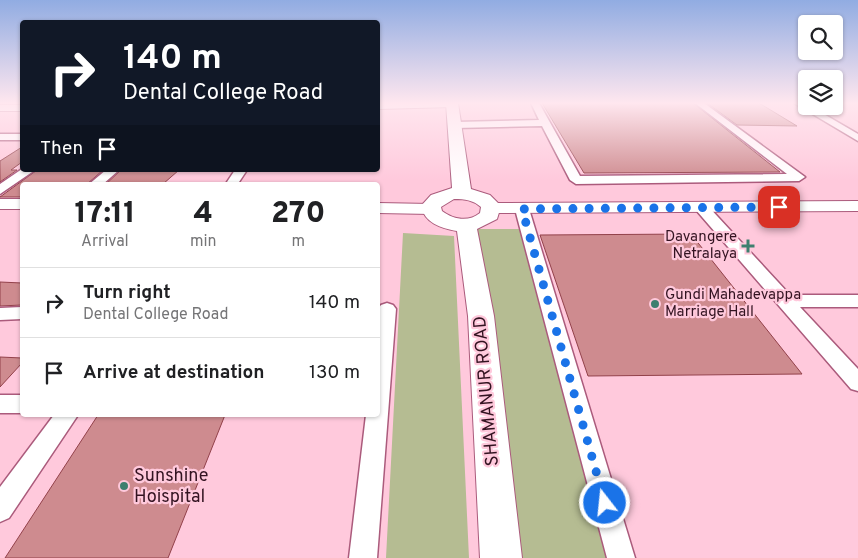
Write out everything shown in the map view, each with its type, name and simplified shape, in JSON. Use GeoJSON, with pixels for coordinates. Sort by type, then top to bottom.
{"type":"FeatureCollection","features":[{"type":"Feature","properties":{"kind":"main road"},"geometry":{"type":"LineString","coordinates":[[456,129],[462,194]]}},
{"type":"Feature","properties":{"kind":"main road"},"geometry":{"type":"LineString","coordinates":[[462,194],[483,198],[492,208],[490,215],[486,219],[466,225],[442,221],[431,210],[431,206],[438,199],[462,194]]}},
{"type":"Feature","properties":{"kind":"main road","name":"SHAMANUR ROAD"},"geometry":{"type":"LineString","coordinates":[[466,225],[481,316],[501,558]]}},
{"type":"Feature","properties":{"kind":"street"},"geometry":{"type":"LineString","coordinates":[[549,129],[576,180],[799,177],[734,129]]}},
{"type":"Feature","properties":{"kind":"street"},"geometry":{"type":"LineString","coordinates":[[843,129],[858,138]]}},
{"type":"Feature","properties":{"kind":"street"},"geometry":{"type":"LineString","coordinates":[[0,136],[20,137]]}},
{"type":"Feature","properties":{"kind":"street"},"geometry":{"type":"LineString","coordinates":[[0,190],[27,172]]}},
{"type":"Feature","properties":{"kind":"street"},"geometry":{"type":"LineString","coordinates":[[98,182],[110,172]]}},
{"type":"Feature","properties":{"kind":"street"},"geometry":{"type":"LineString","coordinates":[[0,204],[20,204]]}},
{"type":"Feature","properties":{"kind":"street"},"geometry":{"type":"LineString","coordinates":[[492,208],[858,206]]}},
{"type":"Feature","properties":{"kind":"street"},"geometry":{"type":"LineString","coordinates":[[701,207],[858,384]]}},
{"type":"Feature","properties":{"kind":"street"},"geometry":{"type":"LineString","coordinates":[[380,208],[431,210]]}},
{"type":"Feature","properties":{"kind":"street"},"geometry":{"type":"LineString","coordinates":[[522,209],[621,558]]}},
{"type":"Feature","properties":{"kind":"street"},"geometry":{"type":"LineString","coordinates":[[784,300],[858,301]]}},
{"type":"Feature","properties":{"kind":"street"},"geometry":{"type":"LineString","coordinates":[[380,385],[388,309]]}},
{"type":"Feature","properties":{"kind":"street"},"geometry":{"type":"LineString","coordinates":[[0,314],[20,314]]}},
{"type":"Feature","properties":{"kind":"street"},"geometry":{"type":"LineString","coordinates":[[0,404],[20,404]]}},
{"type":"Feature","properties":{"kind":"street"},"geometry":{"type":"LineString","coordinates":[[0,509],[66,417]]}},
{"type":"Feature","properties":{"kind":"street"},"geometry":{"type":"LineString","coordinates":[[363,558],[377,417]]}},
{"type":"Feature","properties":{"kind":"green space"},"geometry":{"type":"Polygon","coordinates":[[[471,229],[521,229],[611,558],[505,558],[471,229]]]}},
{"type":"Feature","properties":{"kind":"green space"},"geometry":{"type":"Polygon","coordinates":[[[403,233],[454,236],[469,558],[386,558],[403,233]]]}},
{"type":"Feature","properties":{"kind":"building"},"geometry":{"type":"Polygon","coordinates":[[[558,129],[726,129],[780,172],[584,173],[558,129]]]}},
{"type":"Feature","properties":{"kind":"building"},"geometry":{"type":"Polygon","coordinates":[[[20,148],[20,163],[11,170],[17,170],[0,182],[0,161],[20,148]]]}},
{"type":"Feature","properties":{"kind":"building"},"geometry":{"type":"Polygon","coordinates":[[[34,172],[101,172],[89,182],[21,182],[34,172]]]}},
{"type":"Feature","properties":{"kind":"building"},"geometry":{"type":"Polygon","coordinates":[[[119,172],[177,172],[165,182],[108,182],[119,172]]]}},
{"type":"Feature","properties":{"kind":"building"},"geometry":{"type":"Polygon","coordinates":[[[20,182],[20,197],[0,197],[20,182]]]}},
{"type":"Feature","properties":{"kind":"building","name":"Gundi Mahadevappa Marriage Hall"},"geometry":{"type":"Polygon","coordinates":[[[691,234],[802,374],[588,376],[540,235],[691,234]]]}},
{"type":"Feature","properties":{"kind":"building"},"geometry":{"type":"Polygon","coordinates":[[[0,282],[20,283],[20,305],[0,306],[0,282]]]}},
{"type":"Feature","properties":{"kind":"building"},"geometry":{"type":"Polygon","coordinates":[[[0,357],[20,358],[20,365],[0,387],[0,357]]]}},
{"type":"Feature","properties":{"kind":"building","name":"Sunshine Hoispital"},"geometry":{"type":"Polygon","coordinates":[[[97,417],[224,417],[168,558],[5,558],[97,417]]]}},
{"type":"Feature","properties":{"kind":"place","name":"Davangere Netralaya"},"geometry":{"type":"Point","coordinates":[748,246]}},
{"type":"Feature","properties":{"kind":"place","name":"Gundi Mahadevappa Marriage Hall"},"geometry":{"type":"Point","coordinates":[655,304]}},
{"type":"Feature","properties":{"kind":"place","name":"Sunshine Hoispital"},"geometry":{"type":"Point","coordinates":[124,486]}},
{"type":"Feature","properties":{"kind":"route"},"geometry":{"type":"LineString","coordinates":[[605,503],[522,209],[779,207]]}}]}
